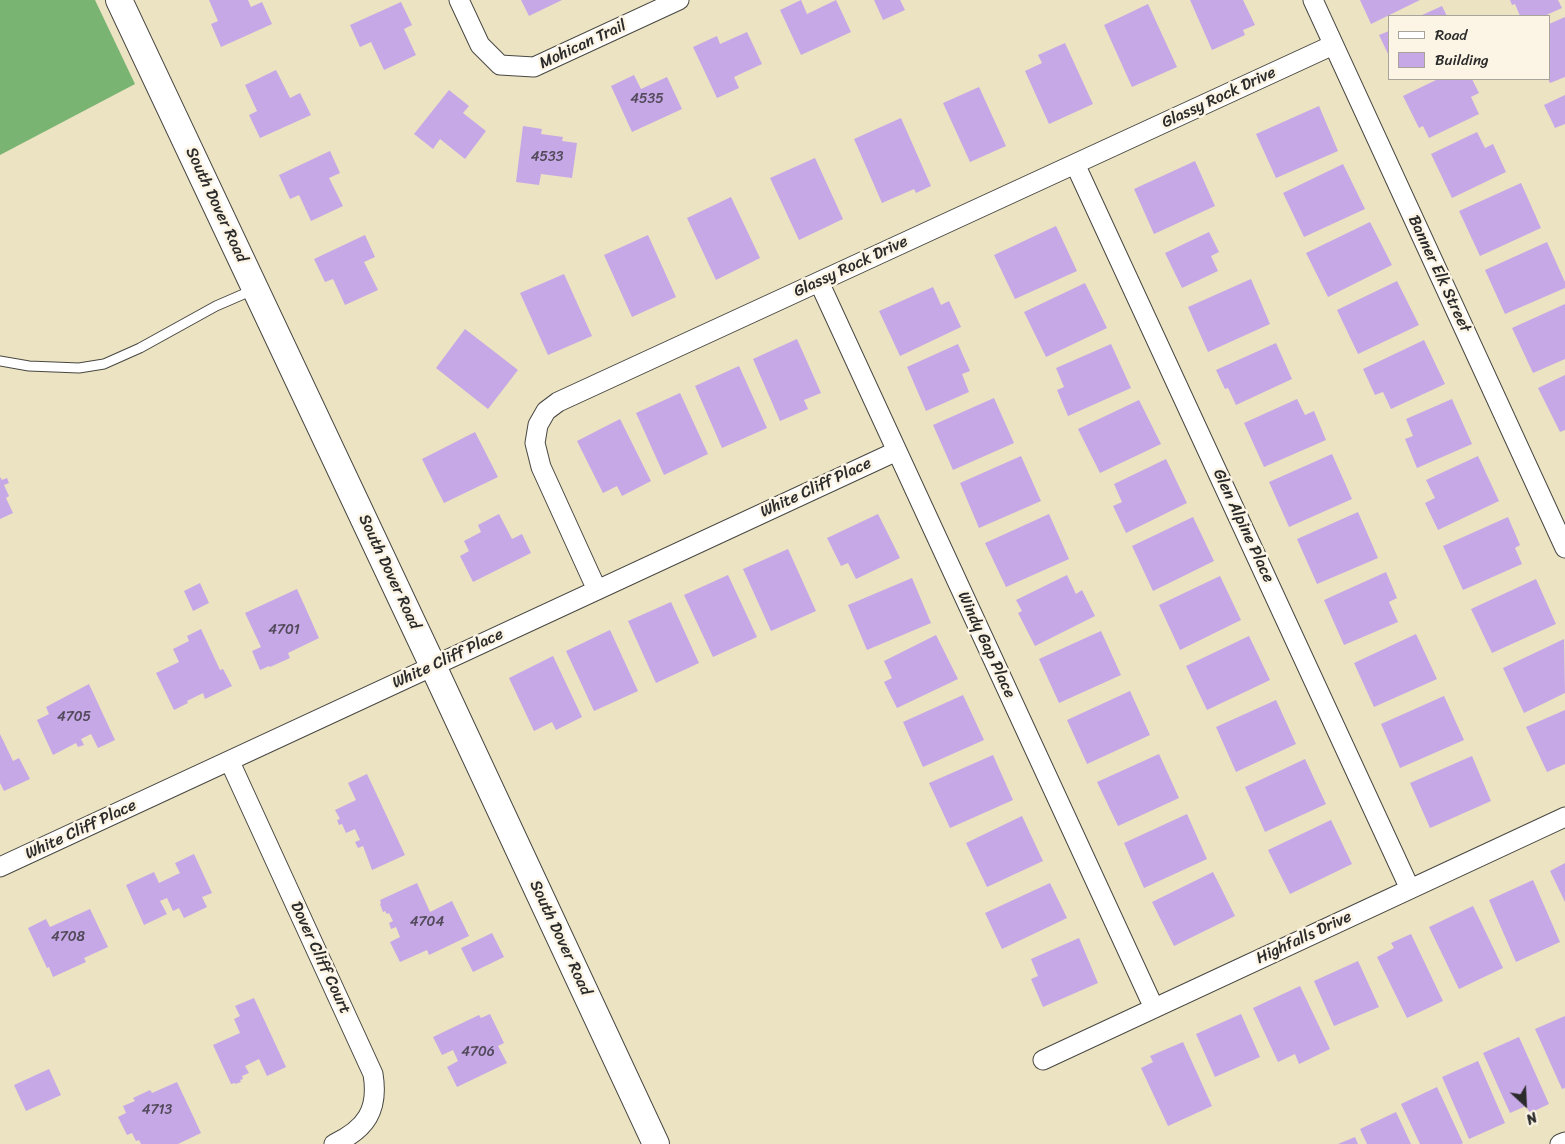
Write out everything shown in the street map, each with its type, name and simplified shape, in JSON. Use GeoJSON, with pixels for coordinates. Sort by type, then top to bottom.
{"type":"FeatureCollection","features":[{"type":"Feature","properties":{"kind":"street","name":"South Dover Road"},"geometry":{"type":"LineString","coordinates":[[119,0],[656,1144]]}},
{"type":"Feature","properties":{"kind":"street","name":"Mohican Trail"},"geometry":{"type":"LineString","coordinates":[[459,0],[480,45],[500,65],[534,68],[679,0]]}},
{"type":"Feature","properties":{"kind":"street","name":"Banner Elk Street"},"geometry":{"type":"LineString","coordinates":[[1313,0],[1565,548]]}},
{"type":"Feature","properties":{"kind":"street","name":"Glassy Rock Drive"},"geometry":{"type":"LineString","coordinates":[[596,590],[541,467],[535,443],[538,425],[546,411],[558,402],[1333,44]]}},
{"type":"Feature","properties":{"kind":"street","name":"Glen Alpine Place"},"geometry":{"type":"LineString","coordinates":[[1076,164],[1410,889]]}},
{"type":"Feature","properties":{"kind":"street","name":"Windy Gap Place"},"geometry":{"type":"LineString","coordinates":[[819,282],[1154,1008]]}},
{"type":"Feature","properties":{"kind":"street","name":"White Cliff Place"},"geometry":{"type":"LineString","coordinates":[[0,867],[230,762],[896,451]]}},
{"type":"Feature","properties":{"kind":"street","name":"Dover Cliff Court"},"geometry":{"type":"LineString","coordinates":[[230,762],[373,1074],[375,1088],[370,1114],[356,1132],[334,1144]]}},
{"type":"Feature","properties":{"kind":"street","name":"Highfalls Drive"},"geometry":{"type":"LineString","coordinates":[[1043,1060],[1565,817]]}},
{"type":"Feature","properties":{"kind":"street"},"geometry":{"type":"LineString","coordinates":[[1560,1144],[1565,1142]]}},
{"type":"Feature","properties":{"kind":"lane"},"geometry":{"type":"LineString","coordinates":[[0,361],[29,366],[79,368],[104,364],[140,348],[216,306],[255,289]]}},
{"type":"Feature","properties":{"kind":"green space"},"geometry":{"type":"Polygon","coordinates":[[[0,0],[95,0],[135,84],[0,155],[0,0]]]}},
{"type":"Feature","properties":{"kind":"building"},"geometry":{"type":"Polygon","coordinates":[[[209,0],[248,0],[251,7],[262,2],[272,24],[221,47],[211,24],[218,21],[209,0]]]}},
{"type":"Feature","properties":{"kind":"building"},"geometry":{"type":"Polygon","coordinates":[[[521,0],[562,0],[529,16],[521,0]]]}},
{"type":"Feature","properties":{"kind":"building"},"geometry":{"type":"Polygon","coordinates":[[[801,0],[807,14],[836,0],[851,32],[801,55],[780,10],[801,0]]]}},
{"type":"Feature","properties":{"kind":"building"},"geometry":{"type":"Polygon","coordinates":[[[874,0],[900,0],[905,10],[883,20],[874,0]]]}},
{"type":"Feature","properties":{"kind":"building"},"geometry":{"type":"Polygon","coordinates":[[[1190,0],[1243,0],[1255,25],[1243,30],[1245,35],[1212,50],[1190,0]]]}},
{"type":"Feature","properties":{"kind":"building"},"geometry":{"type":"Polygon","coordinates":[[[1360,0],[1420,0],[1388,15],[1371,24],[1360,0]]]}},
{"type":"Feature","properties":{"kind":"building"},"geometry":{"type":"Polygon","coordinates":[[[1510,0],[1558,0],[1562,8],[1546,15],[1520,15],[1515,4],[1512,5],[1510,0]]]}},
{"type":"Feature","properties":{"kind":"building"},"geometry":{"type":"Polygon","coordinates":[[[401,2],[412,25],[404,29],[416,55],[384,70],[371,42],[360,47],[350,25],[401,2]]]}},
{"type":"Feature","properties":{"kind":"building"},"geometry":{"type":"Polygon","coordinates":[[[1148,4],[1177,67],[1132,87],[1104,25],[1148,4]]]}},
{"type":"Feature","properties":{"kind":"building"},"geometry":{"type":"Polygon","coordinates":[[[1442,6],[1446,15],[1422,15],[1442,6]]]}},
{"type":"Feature","properties":{"kind":"building"},"geometry":{"type":"Polygon","coordinates":[[[1565,17],[1565,77],[1550,83],[1548,80],[1550,24],[1565,17]]]}},
{"type":"Feature","properties":{"kind":"building"},"geometry":{"type":"Polygon","coordinates":[[[1388,31],[1388,54],[1379,35],[1388,31]]]}},
{"type":"Feature","properties":{"kind":"building"},"geometry":{"type":"Polygon","coordinates":[[[747,32],[762,64],[734,77],[739,88],[717,98],[693,47],[717,36],[720,44],[747,32]]]}},
{"type":"Feature","properties":{"kind":"building"},"geometry":{"type":"Polygon","coordinates":[[[1065,43],[1093,104],[1049,124],[1025,71],[1042,63],[1038,55],[1065,43]]]}},
{"type":"Feature","properties":{"kind":"building"},"geometry":{"type":"Polygon","coordinates":[[[276,70],[290,98],[300,93],[311,115],[260,138],[249,115],[257,111],[245,85],[276,70]]]}},
{"type":"Feature","properties":{"kind":"building"},"geometry":{"type":"Polygon","coordinates":[[[634,75],[641,89],[667,77],[682,109],[632,132],[611,86],[634,75]]]}},
{"type":"Feature","properties":{"kind":"building"},"geometry":{"type":"Polygon","coordinates":[[[1436,80],[1472,80],[1479,93],[1471,97],[1479,114],[1429,138],[1423,126],[1419,128],[1403,96],[1436,80]]]}},
{"type":"Feature","properties":{"kind":"building"},"geometry":{"type":"Polygon","coordinates":[[[979,87],[1006,146],[970,162],[943,103],[979,87]]]}},
{"type":"Feature","properties":{"kind":"building"},"geometry":{"type":"Polygon","coordinates":[[[449,90],[469,106],[463,113],[486,131],[465,159],[440,139],[433,149],[414,134],[449,90]]]}},
{"type":"Feature","properties":{"kind":"building"},"geometry":{"type":"Polygon","coordinates":[[[1565,95],[1565,124],[1555,128],[1544,105],[1565,95]]]}},
{"type":"Feature","properties":{"kind":"building"},"geometry":{"type":"Polygon","coordinates":[[[1319,106],[1338,151],[1276,178],[1256,134],[1319,106]]]}},
{"type":"Feature","properties":{"kind":"building"},"geometry":{"type":"Polygon","coordinates":[[[901,118],[931,186],[916,193],[914,189],[882,203],[854,139],[901,118]]]}},
{"type":"Feature","properties":{"kind":"building"},"geometry":{"type":"Polygon","coordinates":[[[523,126],[542,129],[541,134],[563,137],[562,141],[577,143],[572,178],[541,174],[539,185],[516,182],[523,126]]]}},
{"type":"Feature","properties":{"kind":"building"},"geometry":{"type":"Polygon","coordinates":[[[1477,132],[1485,148],[1493,144],[1506,172],[1452,198],[1431,154],[1477,132]]]}},
{"type":"Feature","properties":{"kind":"building"},"geometry":{"type":"Polygon","coordinates":[[[330,151],[340,173],[329,178],[343,206],[311,221],[299,195],[290,199],[279,175],[330,151]]]}},
{"type":"Feature","properties":{"kind":"building"},"geometry":{"type":"Polygon","coordinates":[[[815,158],[843,219],[799,240],[770,178],[815,158]]]}},
{"type":"Feature","properties":{"kind":"building"},"geometry":{"type":"Polygon","coordinates":[[[1195,161],[1215,206],[1154,234],[1134,189],[1195,161]]]}},
{"type":"Feature","properties":{"kind":"building"},"geometry":{"type":"Polygon","coordinates":[[[1343,164],[1365,209],[1304,237],[1283,193],[1343,164]]]}},
{"type":"Feature","properties":{"kind":"building"},"geometry":{"type":"Polygon","coordinates":[[[1521,183],[1541,228],[1480,256],[1459,211],[1521,183]]]}},
{"type":"Feature","properties":{"kind":"building"},"geometry":{"type":"Polygon","coordinates":[[[731,197],[760,258],[716,280],[687,218],[731,197]]]}},
{"type":"Feature","properties":{"kind":"building"},"geometry":{"type":"Polygon","coordinates":[[[1370,222],[1392,265],[1328,297],[1306,253],[1370,222]]]}},
{"type":"Feature","properties":{"kind":"building"},"geometry":{"type":"Polygon","coordinates":[[[1056,226],[1077,271],[1015,299],[994,255],[1056,226]]]}},
{"type":"Feature","properties":{"kind":"building"},"geometry":{"type":"Polygon","coordinates":[[[1209,232],[1219,252],[1211,256],[1218,271],[1182,288],[1165,253],[1209,232]]]}},
{"type":"Feature","properties":{"kind":"building"},"geometry":{"type":"Polygon","coordinates":[[[365,235],[375,257],[364,262],[378,290],[345,305],[333,279],[325,282],[314,259],[365,235]]]}},
{"type":"Feature","properties":{"kind":"building"},"geometry":{"type":"Polygon","coordinates":[[[648,235],[676,297],[632,317],[604,255],[648,235]]]}},
{"type":"Feature","properties":{"kind":"building"},"geometry":{"type":"Polygon","coordinates":[[[1547,242],[1565,282],[1565,288],[1505,314],[1485,270],[1547,242]]]}},
{"type":"Feature","properties":{"kind":"building"},"geometry":{"type":"Polygon","coordinates":[[[564,274],[592,336],[548,355],[520,293],[564,274]]]}},
{"type":"Feature","properties":{"kind":"building"},"geometry":{"type":"Polygon","coordinates":[[[1251,279],[1270,324],[1208,352],[1188,307],[1251,279]]]}},
{"type":"Feature","properties":{"kind":"building"},"geometry":{"type":"Polygon","coordinates":[[[1397,281],[1419,325],[1358,354],[1337,310],[1397,281]]]}},
{"type":"Feature","properties":{"kind":"building"},"geometry":{"type":"Polygon","coordinates":[[[1085,283],[1107,328],[1046,357],[1024,312],[1085,283]]]}},
{"type":"Feature","properties":{"kind":"building"},"geometry":{"type":"Polygon","coordinates":[[[933,287],[941,305],[949,301],[961,327],[900,356],[879,311],[933,287]]]}},
{"type":"Feature","properties":{"kind":"building"},"geometry":{"type":"Polygon","coordinates":[[[1565,304],[1565,359],[1533,373],[1512,328],[1565,304]]]}},
{"type":"Feature","properties":{"kind":"building"},"geometry":{"type":"Polygon","coordinates":[[[465,329],[518,370],[488,409],[436,368],[465,329]]]}},
{"type":"Feature","properties":{"kind":"building"},"geometry":{"type":"Polygon","coordinates":[[[797,339],[821,393],[804,400],[808,409],[780,421],[753,359],[797,339]]]}},
{"type":"Feature","properties":{"kind":"building"},"geometry":{"type":"Polygon","coordinates":[[[1424,340],[1445,384],[1391,409],[1383,392],[1375,395],[1363,369],[1424,340]]]}},
{"type":"Feature","properties":{"kind":"building"},"geometry":{"type":"Polygon","coordinates":[[[1276,343],[1292,379],[1236,405],[1228,388],[1225,389],[1216,370],[1276,343]]]}},
{"type":"Feature","properties":{"kind":"building"},"geometry":{"type":"Polygon","coordinates":[[[958,344],[970,371],[962,374],[969,392],[926,411],[907,367],[958,344]]]}},
{"type":"Feature","properties":{"kind":"building"},"geometry":{"type":"Polygon","coordinates":[[[1111,344],[1131,388],[1068,416],[1057,390],[1064,387],[1056,368],[1111,344]]]}},
{"type":"Feature","properties":{"kind":"building"},"geometry":{"type":"Polygon","coordinates":[[[739,366],[767,428],[722,448],[695,386],[739,366]]]}},
{"type":"Feature","properties":{"kind":"building"},"geometry":{"type":"Polygon","coordinates":[[[1565,375],[1565,430],[1560,432],[1538,388],[1565,375]]]}},
{"type":"Feature","properties":{"kind":"building"},"geometry":{"type":"Polygon","coordinates":[[[680,393],[708,454],[664,475],[636,413],[680,393]]]}},
{"type":"Feature","properties":{"kind":"building"},"geometry":{"type":"Polygon","coordinates":[[[994,398],[1014,443],[953,470],[933,425],[994,398]]]}},
{"type":"Feature","properties":{"kind":"building"},"geometry":{"type":"Polygon","coordinates":[[[1297,399],[1305,415],[1314,411],[1326,440],[1264,467],[1244,423],[1297,399]]]}},
{"type":"Feature","properties":{"kind":"building"},"geometry":{"type":"Polygon","coordinates":[[[1452,399],[1472,444],[1417,468],[1405,439],[1413,436],[1406,419],[1452,399]]]}},
{"type":"Feature","properties":{"kind":"building"},"geometry":{"type":"Polygon","coordinates":[[[1139,400],[1161,444],[1100,473],[1078,429],[1139,400]]]}},
{"type":"Feature","properties":{"kind":"building"},"geometry":{"type":"Polygon","coordinates":[[[620,419],[651,481],[622,496],[617,486],[603,493],[577,441],[620,419]]]}},
{"type":"Feature","properties":{"kind":"building"},"geometry":{"type":"Polygon","coordinates":[[[475,432],[498,477],[444,503],[422,459],[475,432]]]}},
{"type":"Feature","properties":{"kind":"building"},"geometry":{"type":"Polygon","coordinates":[[[1332,454],[1352,499],[1289,527],[1269,482],[1332,454]]]}},
{"type":"Feature","properties":{"kind":"building"},"geometry":{"type":"Polygon","coordinates":[[[1021,456],[1041,501],[979,528],[960,483],[1021,456]]]}},
{"type":"Feature","properties":{"kind":"building"},"geometry":{"type":"Polygon","coordinates":[[[1478,456],[1499,501],[1438,530],[1425,503],[1435,498],[1426,480],[1478,456]]]}},
{"type":"Feature","properties":{"kind":"building"},"geometry":{"type":"Polygon","coordinates":[[[1166,459],[1187,503],[1126,533],[1113,506],[1122,502],[1114,484],[1166,459]]]}},
{"type":"Feature","properties":{"kind":"building"},"geometry":{"type":"Polygon","coordinates":[[[0,477],[2,480],[7,478],[9,483],[4,485],[9,496],[6,498],[13,513],[0,519],[0,477]]]}},
{"type":"Feature","properties":{"kind":"building"},"geometry":{"type":"Polygon","coordinates":[[[1358,512],[1378,558],[1317,584],[1297,539],[1358,512]]]}},
{"type":"Feature","properties":{"kind":"building"},"geometry":{"type":"Polygon","coordinates":[[[499,514],[512,539],[522,534],[531,553],[473,582],[460,556],[469,551],[464,541],[481,532],[478,525],[499,514]]]}},
{"type":"Feature","properties":{"kind":"building"},"geometry":{"type":"Polygon","coordinates":[[[878,514],[900,558],[856,579],[848,563],[841,566],[827,538],[878,514]]]}},
{"type":"Feature","properties":{"kind":"building"},"geometry":{"type":"Polygon","coordinates":[[[1049,514],[1069,559],[1006,587],[985,543],[1049,514]]]}},
{"type":"Feature","properties":{"kind":"building"},"geometry":{"type":"Polygon","coordinates":[[[1193,517],[1214,561],[1153,591],[1132,546],[1193,517]]]}},
{"type":"Feature","properties":{"kind":"building"},"geometry":{"type":"Polygon","coordinates":[[[1508,517],[1520,545],[1515,548],[1522,564],[1463,590],[1443,546],[1508,517]]]}},
{"type":"Feature","properties":{"kind":"building"},"geometry":{"type":"Polygon","coordinates":[[[788,549],[816,611],[771,631],[743,569],[788,549]]]}},
{"type":"Feature","properties":{"kind":"building"},"geometry":{"type":"Polygon","coordinates":[[[1386,572],[1397,598],[1389,602],[1398,622],[1344,645],[1324,600],[1386,572]]]}},
{"type":"Feature","properties":{"kind":"building"},"geometry":{"type":"Polygon","coordinates":[[[728,575],[757,637],[713,657],[684,595],[728,575]]]}},
{"type":"Feature","properties":{"kind":"building"},"geometry":{"type":"Polygon","coordinates":[[[1067,575],[1076,594],[1082,590],[1095,616],[1035,646],[1018,613],[1022,611],[1016,600],[1067,575]]]}},
{"type":"Feature","properties":{"kind":"building"},"geometry":{"type":"Polygon","coordinates":[[[1220,576],[1241,620],[1180,650],[1159,605],[1220,576]]]}},
{"type":"Feature","properties":{"kind":"building"},"geometry":{"type":"Polygon","coordinates":[[[912,578],[931,623],[867,650],[848,605],[912,578]]]}},
{"type":"Feature","properties":{"kind":"building"},"geometry":{"type":"Polygon","coordinates":[[[1536,579],[1556,624],[1492,653],[1471,609],[1536,579]]]}},
{"type":"Feature","properties":{"kind":"building"},"geometry":{"type":"Polygon","coordinates":[[[200,583],[209,603],[193,611],[184,591],[200,583]]]}},
{"type":"Feature","properties":{"kind":"building"},"geometry":{"type":"Polygon","coordinates":[[[297,589],[319,638],[288,653],[290,658],[260,670],[252,651],[261,647],[245,613],[297,589]]]}},
{"type":"Feature","properties":{"kind":"building"},"geometry":{"type":"Polygon","coordinates":[[[671,602],[699,663],[656,683],[628,621],[671,602]]]}},
{"type":"Feature","properties":{"kind":"building"},"geometry":{"type":"Polygon","coordinates":[[[201,629],[220,670],[223,669],[232,686],[205,699],[203,693],[174,710],[156,673],[179,662],[173,649],[189,641],[187,636],[201,629]]]}},
{"type":"Feature","properties":{"kind":"building"},"geometry":{"type":"Polygon","coordinates":[[[610,630],[638,691],[594,711],[566,651],[610,630]]]}},
{"type":"Feature","properties":{"kind":"building"},"geometry":{"type":"Polygon","coordinates":[[[1101,631],[1121,675],[1059,703],[1039,659],[1101,631]]]}},
{"type":"Feature","properties":{"kind":"building"},"geometry":{"type":"Polygon","coordinates":[[[1416,634],[1437,679],[1374,707],[1354,663],[1416,634]]]}},
{"type":"Feature","properties":{"kind":"building"},"geometry":{"type":"Polygon","coordinates":[[[936,635],[958,679],[897,708],[884,682],[892,678],[884,661],[936,635]]]}},
{"type":"Feature","properties":{"kind":"building"},"geometry":{"type":"Polygon","coordinates":[[[1249,636],[1270,680],[1207,710],[1186,666],[1249,636]]]}},
{"type":"Feature","properties":{"kind":"building"},"geometry":{"type":"Polygon","coordinates":[[[1564,639],[1565,693],[1524,713],[1503,668],[1564,639]]]}},
{"type":"Feature","properties":{"kind":"building"},"geometry":{"type":"Polygon","coordinates":[[[553,656],[582,717],[556,730],[552,722],[534,731],[509,678],[553,656]]]}},
{"type":"Feature","properties":{"kind":"building"},"geometry":{"type":"Polygon","coordinates":[[[89,684],[115,740],[98,748],[91,734],[81,739],[84,745],[78,747],[76,743],[53,755],[37,720],[49,714],[46,707],[89,684]]]}},
{"type":"Feature","properties":{"kind":"building"},"geometry":{"type":"Polygon","coordinates":[[[1130,691],[1150,735],[1087,764],[1067,720],[1130,691]]]}},
{"type":"Feature","properties":{"kind":"building"},"geometry":{"type":"Polygon","coordinates":[[[963,695],[984,740],[923,767],[903,722],[963,695]]]}},
{"type":"Feature","properties":{"kind":"building"},"geometry":{"type":"Polygon","coordinates":[[[1444,696],[1464,740],[1400,768],[1381,724],[1444,696]]]}},
{"type":"Feature","properties":{"kind":"building"},"geometry":{"type":"Polygon","coordinates":[[[1276,700],[1296,744],[1236,772],[1216,727],[1276,700]]]}},
{"type":"Feature","properties":{"kind":"building"},"geometry":{"type":"Polygon","coordinates":[[[1565,710],[1565,764],[1547,772],[1526,727],[1565,710]]]}},
{"type":"Feature","properties":{"kind":"building"},"geometry":{"type":"Polygon","coordinates":[[[0,734],[13,761],[19,758],[30,779],[4,791],[0,783],[0,734]]]}},
{"type":"Feature","properties":{"kind":"building"},"geometry":{"type":"Polygon","coordinates":[[[1159,754],[1179,798],[1118,826],[1097,782],[1159,754]]]}},
{"type":"Feature","properties":{"kind":"building"},"geometry":{"type":"Polygon","coordinates":[[[993,755],[1013,800],[950,828],[929,783],[993,755]]]}},
{"type":"Feature","properties":{"kind":"building"},"geometry":{"type":"Polygon","coordinates":[[[1472,756],[1491,801],[1430,828],[1410,783],[1472,756]]]}},
{"type":"Feature","properties":{"kind":"building"},"geometry":{"type":"Polygon","coordinates":[[[1305,759],[1326,804],[1265,832],[1245,787],[1305,759]]]}},
{"type":"Feature","properties":{"kind":"building"},"geometry":{"type":"Polygon","coordinates":[[[367,774],[405,855],[372,870],[363,846],[358,848],[355,842],[360,840],[355,829],[346,833],[342,824],[339,825],[337,820],[340,819],[335,810],[356,800],[348,783],[367,774]]]}},
{"type":"Feature","properties":{"kind":"building"},"geometry":{"type":"Polygon","coordinates":[[[1187,814],[1207,859],[1144,888],[1124,843],[1187,814]]]}},
{"type":"Feature","properties":{"kind":"building"},"geometry":{"type":"Polygon","coordinates":[[[1022,816],[1043,861],[987,887],[966,843],[1022,816]]]}},
{"type":"Feature","properties":{"kind":"building"},"geometry":{"type":"Polygon","coordinates":[[[1331,820],[1352,864],[1290,894],[1268,850],[1331,820]]]}},
{"type":"Feature","properties":{"kind":"building"},"geometry":{"type":"Polygon","coordinates":[[[194,854],[212,893],[202,897],[207,907],[184,918],[179,908],[173,911],[167,898],[160,901],[167,914],[144,925],[126,885],[154,872],[159,883],[180,873],[175,863],[194,854]]]}},
{"type":"Feature","properties":{"kind":"building"},"geometry":{"type":"Polygon","coordinates":[[[1565,863],[1565,902],[1550,871],[1565,863]]]}},
{"type":"Feature","properties":{"kind":"building"},"geometry":{"type":"Polygon","coordinates":[[[1213,872],[1235,916],[1174,946],[1152,902],[1213,872]]]}},
{"type":"Feature","properties":{"kind":"building"},"geometry":{"type":"Polygon","coordinates":[[[1533,880],[1560,942],[1516,962],[1489,900],[1533,880]]]}},
{"type":"Feature","properties":{"kind":"building"},"geometry":{"type":"Polygon","coordinates":[[[417,883],[430,912],[452,901],[469,936],[429,955],[427,950],[400,962],[390,942],[400,937],[396,927],[391,929],[389,923],[393,921],[389,913],[383,912],[380,900],[417,883]]]}},
{"type":"Feature","properties":{"kind":"building"},"geometry":{"type":"Polygon","coordinates":[[[1050,883],[1067,918],[1002,949],[985,913],[1050,883]]]}},
{"type":"Feature","properties":{"kind":"building"},"geometry":{"type":"Polygon","coordinates":[[[1473,906],[1503,968],[1459,989],[1429,927],[1473,906]]]}},
{"type":"Feature","properties":{"kind":"building"},"geometry":{"type":"Polygon","coordinates":[[[90,909],[108,947],[84,958],[86,962],[53,977],[28,928],[46,919],[50,927],[90,909]]]}},
{"type":"Feature","properties":{"kind":"building"},"geometry":{"type":"Polygon","coordinates":[[[492,933],[504,957],[473,972],[461,948],[492,933]]]}},
{"type":"Feature","properties":{"kind":"building"},"geometry":{"type":"Polygon","coordinates":[[[1411,934],[1443,1001],[1407,1018],[1377,957],[1394,948],[1391,943],[1411,934]]]}},
{"type":"Feature","properties":{"kind":"building"},"geometry":{"type":"Polygon","coordinates":[[[1079,938],[1098,983],[1043,1007],[1031,979],[1038,976],[1031,959],[1079,938]]]}},
{"type":"Feature","properties":{"kind":"building"},"geometry":{"type":"Polygon","coordinates":[[[1358,961],[1379,1007],[1334,1026],[1314,981],[1358,961]]]}},
{"type":"Feature","properties":{"kind":"building"},"geometry":{"type":"Polygon","coordinates":[[[1300,986],[1330,1049],[1299,1064],[1295,1054],[1278,1062],[1253,1008],[1300,986]]]}},
{"type":"Feature","properties":{"kind":"building"},"geometry":{"type":"Polygon","coordinates":[[[254,998],[286,1067],[267,1076],[259,1059],[245,1066],[249,1073],[242,1076],[241,1082],[231,1084],[213,1045],[240,1033],[234,1019],[240,1016],[235,1006],[254,998]]]}},
{"type":"Feature","properties":{"kind":"building"},"geometry":{"type":"Polygon","coordinates":[[[490,1014],[504,1043],[498,1046],[507,1063],[457,1087],[447,1067],[458,1061],[453,1050],[442,1055],[433,1037],[479,1015],[481,1018],[490,1014]]]}},
{"type":"Feature","properties":{"kind":"building"},"geometry":{"type":"Polygon","coordinates":[[[1241,1014],[1260,1057],[1215,1077],[1196,1034],[1241,1014]]]}},
{"type":"Feature","properties":{"kind":"building"},"geometry":{"type":"Polygon","coordinates":[[[1565,1016],[1565,1088],[1562,1089],[1535,1029],[1565,1016]]]}},
{"type":"Feature","properties":{"kind":"building"},"geometry":{"type":"Polygon","coordinates":[[[1519,1037],[1549,1104],[1530,1113],[1526,1106],[1510,1113],[1483,1053],[1519,1037]]]}},
{"type":"Feature","properties":{"kind":"building"},"geometry":{"type":"Polygon","coordinates":[[[1183,1042],[1212,1106],[1168,1126],[1141,1068],[1153,1062],[1150,1056],[1183,1042]]]}},
{"type":"Feature","properties":{"kind":"building"},"geometry":{"type":"Polygon","coordinates":[[[1478,1061],[1505,1123],[1469,1139],[1442,1077],[1478,1061]]]}},
{"type":"Feature","properties":{"kind":"building"},"geometry":{"type":"Polygon","coordinates":[[[49,1069],[61,1095],[26,1111],[14,1085],[49,1069]]]}},
{"type":"Feature","properties":{"kind":"building"},"geometry":{"type":"Polygon","coordinates":[[[177,1082],[201,1133],[178,1144],[141,1144],[139,1140],[136,1141],[132,1133],[127,1135],[118,1117],[126,1113],[123,1106],[135,1101],[133,1098],[150,1090],[152,1093],[177,1082]]]}},
{"type":"Feature","properties":{"kind":"building"},"geometry":{"type":"Polygon","coordinates":[[[1437,1087],[1463,1143],[1461,1144],[1420,1144],[1401,1104],[1437,1087]]]}},
{"type":"Feature","properties":{"kind":"building"},"geometry":{"type":"Polygon","coordinates":[[[1396,1112],[1411,1144],[1367,1144],[1360,1129],[1396,1112]]]}},
{"type":"Feature","properties":{"kind":"building"},"geometry":{"type":"Polygon","coordinates":[[[1355,1137],[1358,1144],[1338,1144],[1355,1137]]]}}]}
